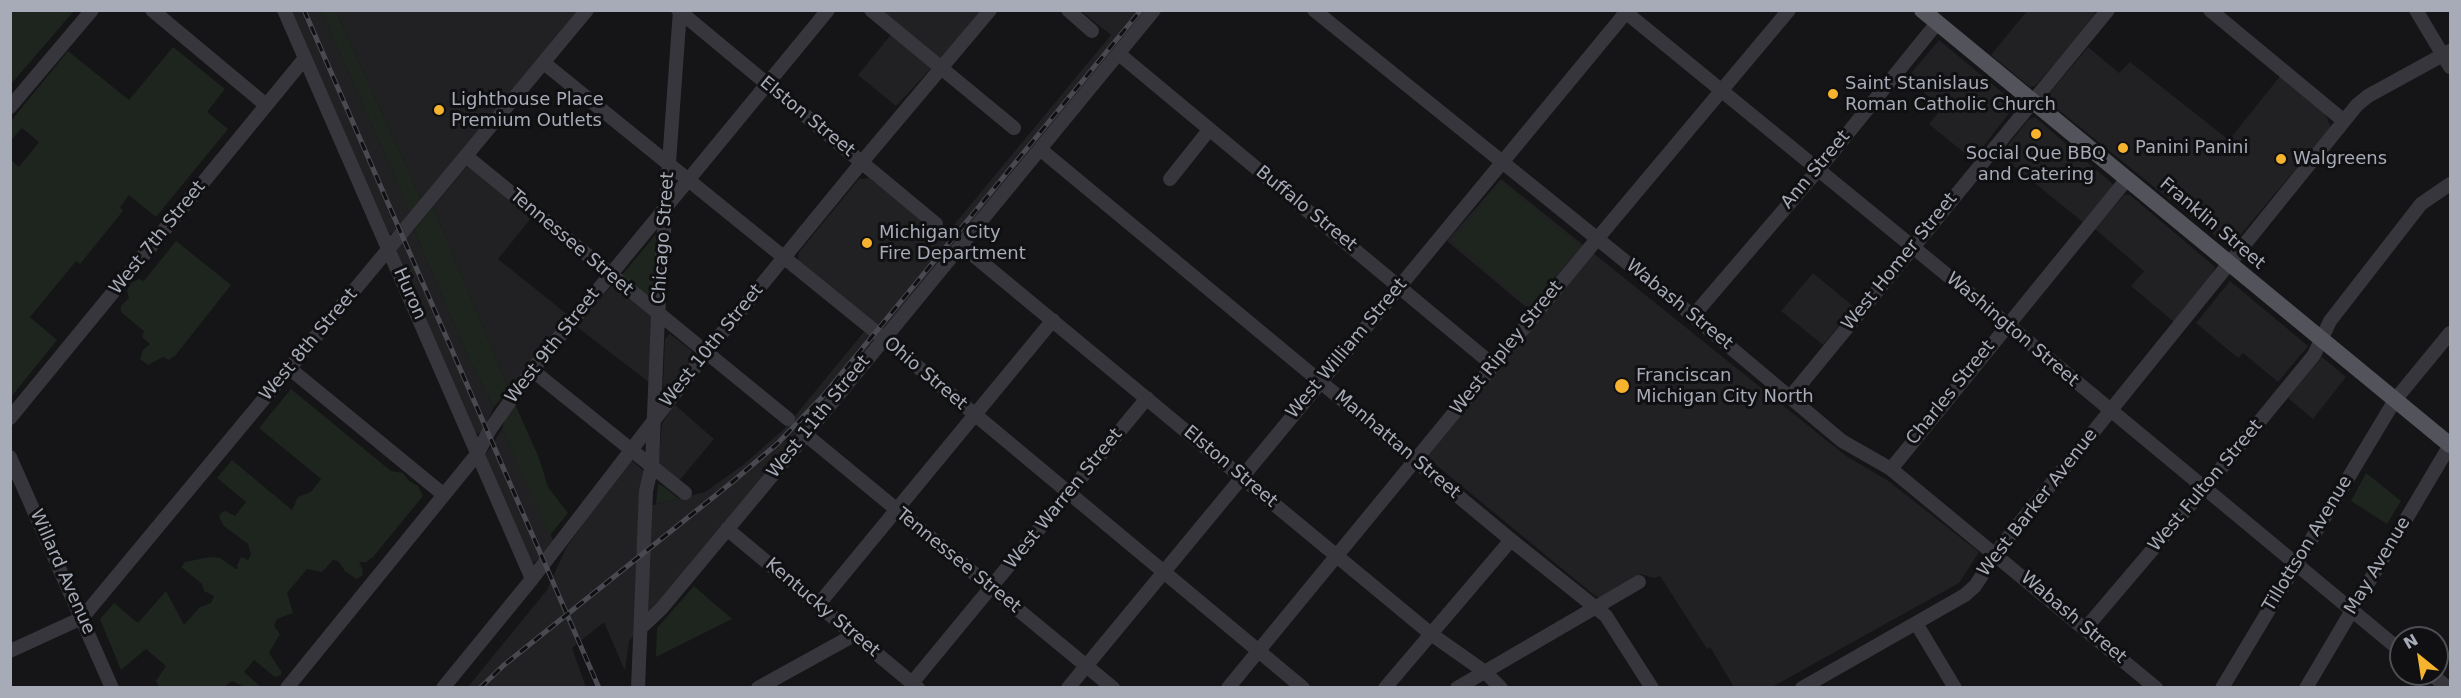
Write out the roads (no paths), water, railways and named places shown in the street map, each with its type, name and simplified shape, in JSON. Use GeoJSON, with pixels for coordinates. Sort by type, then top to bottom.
{"type":"FeatureCollection","features":[{"type":"Feature","properties":{"kind":"main road","name":"Franklin Street"},"geometry":{"type":"LineString","coordinates":[[1922,10],[2450,445]]}},
{"type":"Feature","properties":{"kind":"street"},"geometry":{"type":"LineString","coordinates":[[10,107],[92,10]]}},
{"type":"Feature","properties":{"kind":"street"},"geometry":{"type":"LineString","coordinates":[[152,10],[266,105]]}},
{"type":"Feature","properties":{"kind":"street","name":"Huron"},"geometry":{"type":"LineString","coordinates":[[284,10],[532,579]]}},
{"type":"Feature","properties":{"kind":"street","name":"West 8th Street"},"geometry":{"type":"LineString","coordinates":[[10,651],[82,618],[587,10]]}},
{"type":"Feature","properties":{"kind":"street","name":"West 9th Street"},"geometry":{"type":"LineString","coordinates":[[287,687],[478,453],[489,431],[532,370],[828,10]]}},
{"type":"Feature","properties":{"kind":"street"},"geometry":{"type":"LineString","coordinates":[[871,10],[1014,128]]}},
{"type":"Feature","properties":{"kind":"street","name":"West 10th Street"},"geometry":{"type":"LineString","coordinates":[[443,687],[532,579],[705,354],[990,10]]}},
{"type":"Feature","properties":{"kind":"street"},"geometry":{"type":"LineString","coordinates":[[1068,10],[1092,31]]}},
{"type":"Feature","properties":{"kind":"street","name":"West 11th Street"},"geometry":{"type":"LineString","coordinates":[[642,627],[661,609],[728,529],[1154,10]]}},
{"type":"Feature","properties":{"kind":"street","name":"Wabash Street"},"geometry":{"type":"LineString","coordinates":[[1314,10],[1693,316],[1842,441],[1891,469],[2156,687]]}},
{"type":"Feature","properties":{"kind":"street","name":"West Ripley Street"},"geometry":{"type":"LineString","coordinates":[[1228,687],[1789,10]]}},
{"type":"Feature","properties":{"kind":"street","name":"West Homer Street"},"geometry":{"type":"LineString","coordinates":[[1791,396],[2108,10]]}},
{"type":"Feature","properties":{"kind":"street"},"geometry":{"type":"LineString","coordinates":[[2210,10],[2344,121]]}},
{"type":"Feature","properties":{"kind":"street"},"geometry":{"type":"LineString","coordinates":[[2416,10],[2448,58]]}},
{"type":"Feature","properties":{"kind":"street","name":"Elston Street"},"geometry":{"type":"LineString","coordinates":[[679,11],[936,224]]}},
{"type":"Feature","properties":{"kind":"street","name":"Chicago Street"},"geometry":{"type":"LineString","coordinates":[[638,687],[646,491],[652,465],[658,315],[679,11]]}},
{"type":"Feature","properties":{"kind":"street","name":"West William Street"},"geometry":{"type":"LineString","coordinates":[[1068,687],[1626,11]]}},
{"type":"Feature","properties":{"kind":"street","name":"Washington Street"},"geometry":{"type":"LineString","coordinates":[[1626,11],[2389,641]]}},
{"type":"Feature","properties":{"kind":"street","name":"Ann Street"},"geometry":{"type":"LineString","coordinates":[[1693,316],[1818,170],[1937,23]]}},
{"type":"Feature","properties":{"kind":"street","name":"Buffalo Street"},"geometry":{"type":"LineString","coordinates":[[1119,54],[1493,365]]}},
{"type":"Feature","properties":{"kind":"street","name":"West 7th Street"},"geometry":{"type":"LineString","coordinates":[[10,418],[305,58]]}},
{"type":"Feature","properties":{"kind":"street","name":"West Barker Avenue"},"geometry":{"type":"LineString","coordinates":[[1802,687],[1965,595],[1975,586],[1995,554],[2357,105],[2368,96],[2448,58]]}},
{"type":"Feature","properties":{"kind":"street","name":"Ohio Street"},"geometry":{"type":"LineString","coordinates":[[544,63],[785,257],[1303,687]]}},
{"type":"Feature","properties":{"kind":"street"},"geometry":{"type":"LineString","coordinates":[[1170,179],[1209,130]]}},
{"type":"Feature","properties":{"kind":"street","name":"Manhattan Street"},"geometry":{"type":"LineString","coordinates":[[1040,149],[1511,540],[1606,616],[1652,687]]}},
{"type":"Feature","properties":{"kind":"street","name":"Tennessee Street"},"geometry":{"type":"LineString","coordinates":[[466,156],[788,420]]}},
{"type":"Feature","properties":{"kind":"street","name":"Charles Street"},"geometry":{"type":"LineString","coordinates":[[1891,469],[2127,179]]}},
{"type":"Feature","properties":{"kind":"street","name":"West Fulton Street"},"geometry":{"type":"LineString","coordinates":[[2085,629],[2314,355],[2330,321],[2421,204],[2451,184]]}},
{"type":"Feature","properties":{"kind":"street","name":"Elston Street"},"geometry":{"type":"LineString","coordinates":[[961,245],[1431,634],[1485,672],[1501,687]]}},
{"type":"Feature","properties":{"kind":"street"},"geometry":{"type":"LineString","coordinates":[[818,604],[1053,320]]}},
{"type":"Feature","properties":{"kind":"street","name":"Tillottson Avenue"},"geometry":{"type":"LineString","coordinates":[[2222,687],[2395,400],[2451,333]]}},
{"type":"Feature","properties":{"kind":"street"},"geometry":{"type":"LineString","coordinates":[[289,368],[444,495]]}},
{"type":"Feature","properties":{"kind":"street"},"geometry":{"type":"LineString","coordinates":[[532,370],[685,493]]}},
{"type":"Feature","properties":{"kind":"street","name":"West Warren Street"},"geometry":{"type":"LineString","coordinates":[[915,685],[991,588],[1147,398]]}},
{"type":"Feature","properties":{"kind":"street","name":"Tennessee Street"},"geometry":{"type":"LineString","coordinates":[[805,434],[1113,687]]}},
{"type":"Feature","properties":{"kind":"street","name":"May Avenue"},"geometry":{"type":"LineString","coordinates":[[2306,687],[2450,445]]}},
{"type":"Feature","properties":{"kind":"street","name":"Willard Avenue"},"geometry":{"type":"LineString","coordinates":[[10,457],[112,687]]}},
{"type":"Feature","properties":{"kind":"street","name":"Kentucky Street"},"geometry":{"type":"LineString","coordinates":[[728,529],[915,685]]}},
{"type":"Feature","properties":{"kind":"street"},"geometry":{"type":"LineString","coordinates":[[1391,686],[1431,634],[1511,540]]}},
{"type":"Feature","properties":{"kind":"street"},"geometry":{"type":"LineString","coordinates":[[1457,687],[1639,582]]}},
{"type":"Feature","properties":{"kind":"street"},"geometry":{"type":"LineString","coordinates":[[1916,623],[1955,687]]}},
{"type":"Feature","properties":{"kind":"street"},"geometry":{"type":"LineString","coordinates":[[758,687],[854,635]]}},
{"type":"Feature","properties":{"kind":"railway"},"geometry":{"type":"LineString","coordinates":[[304,10],[599,688]]}},
{"type":"Feature","properties":{"kind":"railway"},"geometry":{"type":"LineString","coordinates":[[480,688],[504,665],[777,444],[823,396],[1141,10]]}},
{"type":"Feature","properties":{"kind":"place","name":"Saint Stanislaus Roman Catholic Church"},"geometry":{"type":"Point","coordinates":[1833,94]}},
{"type":"Feature","properties":{"kind":"place","name":"Lighthouse Place Premium Outlets"},"geometry":{"type":"Point","coordinates":[439,110]}},
{"type":"Feature","properties":{"kind":"place","name":"Social Que BBQ and Catering"},"geometry":{"type":"Point","coordinates":[2036,134]}},
{"type":"Feature","properties":{"kind":"place","name":"Panini Panini"},"geometry":{"type":"Point","coordinates":[2123,148]}},
{"type":"Feature","properties":{"kind":"place","name":"Walgreens"},"geometry":{"type":"Point","coordinates":[2281,159]}},
{"type":"Feature","properties":{"kind":"place","name":"Michigan City Fire Department"},"geometry":{"type":"Point","coordinates":[867,243]}},
{"type":"Feature","properties":{"kind":"place","name":"Franciscan Michigan City North"},"geometry":{"type":"Point","coordinates":[1622,386]}}]}
